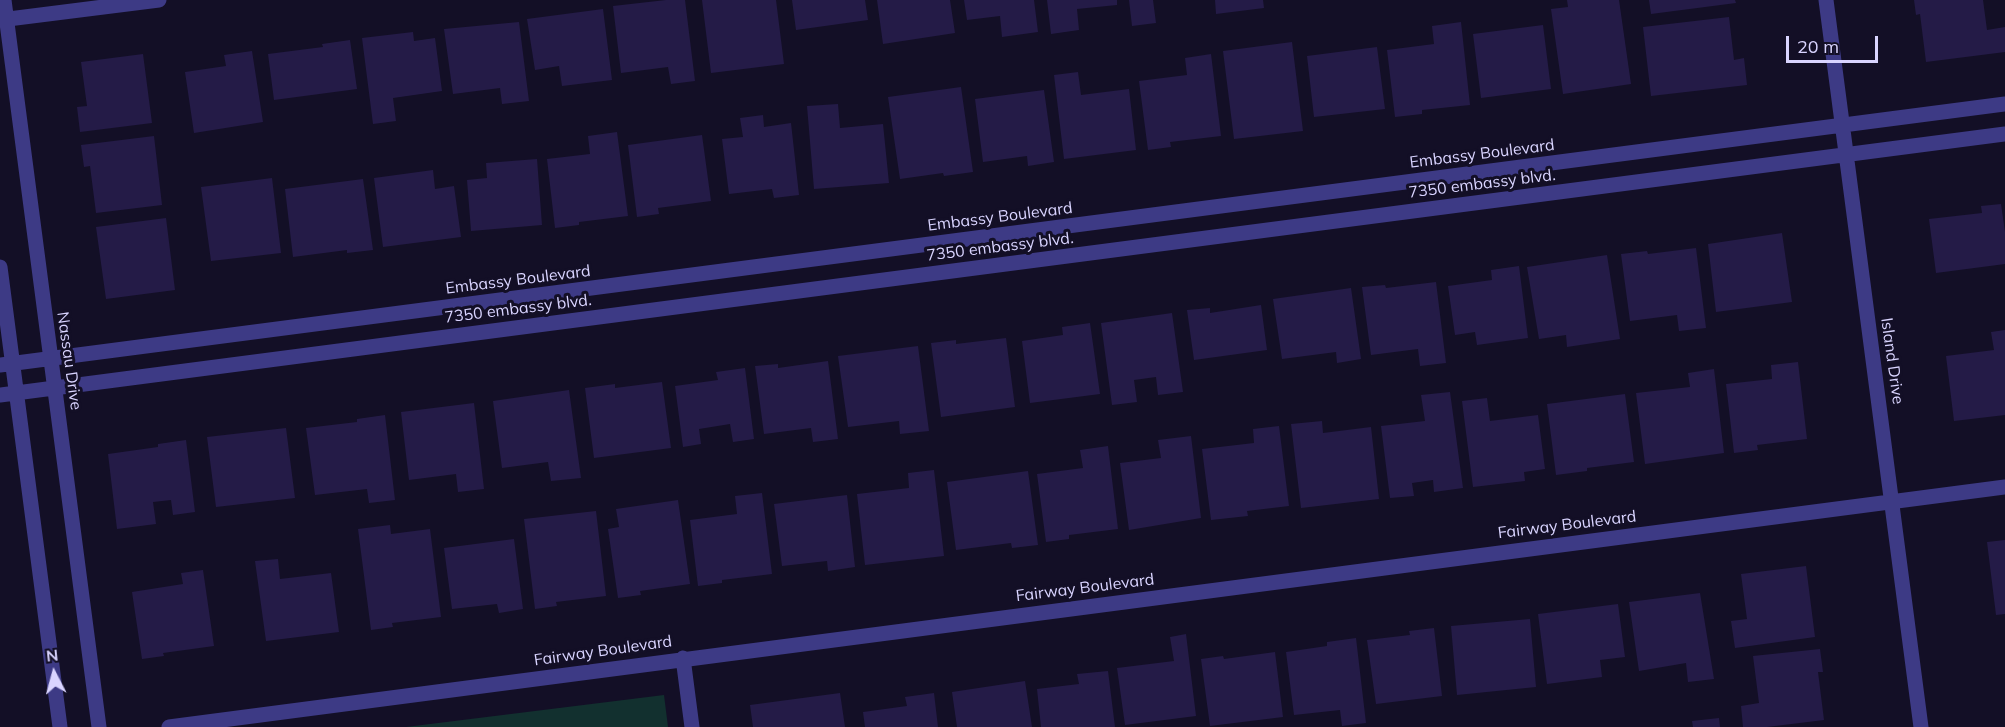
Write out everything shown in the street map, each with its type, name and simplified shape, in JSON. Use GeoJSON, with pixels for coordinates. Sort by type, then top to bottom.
{"type":"FeatureCollection","features":[{"type":"Feature","properties":{"kind":"street","name":"Nassau Drive"},"geometry":{"type":"LineString","coordinates":[[4,0],[3,20],[51,358],[99,727]]}},
{"type":"Feature","properties":{"kind":"street"},"geometry":{"type":"LineString","coordinates":[[3,20],[159,0]]}},
{"type":"Feature","properties":{"kind":"street","name":"Island Drive"},"geometry":{"type":"LineString","coordinates":[[1826,0],[1921,727]]}},
{"type":"Feature","properties":{"kind":"street","name":"Embassy Boulevard"},"geometry":{"type":"LineString","coordinates":[[6,364],[2005,104]]}},
{"type":"Feature","properties":{"kind":"street","name":"7350 embassy blvd."},"geometry":{"type":"LineString","coordinates":[[0,395],[2005,134]]}},
{"type":"Feature","properties":{"kind":"street"},"geometry":{"type":"LineString","coordinates":[[0,267],[6,364],[17,393],[60,727]]}},
{"type":"Feature","properties":{"kind":"street","name":"Fairway Boulevard"},"geometry":{"type":"LineString","coordinates":[[169,727],[2005,486]]}},
{"type":"Feature","properties":{"kind":"street"},"geometry":{"type":"LineString","coordinates":[[683,658],[692,727]]}},
{"type":"Feature","properties":{"kind":"green space"},"geometry":{"type":"Polygon","coordinates":[[[664,695],[668,727],[406,727],[664,695]]]}},
{"type":"Feature","properties":{"kind":"building"},"geometry":{"type":"Polygon","coordinates":[[[685,0],[695,81],[671,84],[668,67],[621,73],[613,6],[685,0]]]}},
{"type":"Feature","properties":{"kind":"building"},"geometry":{"type":"Polygon","coordinates":[[[702,0],[776,0],[784,64],[711,73],[702,0]]]}},
{"type":"Feature","properties":{"kind":"building"},"geometry":{"type":"Polygon","coordinates":[[[792,0],[865,0],[868,20],[796,30],[792,0]]]}},
{"type":"Feature","properties":{"kind":"building"},"geometry":{"type":"Polygon","coordinates":[[[877,0],[950,0],[955,33],[883,44],[877,0]]]}},
{"type":"Feature","properties":{"kind":"building"},"geometry":{"type":"Polygon","coordinates":[[[964,0],[1034,0],[1038,32],[1002,37],[1000,16],[967,20],[964,0]]]}},
{"type":"Feature","properties":{"kind":"building"},"geometry":{"type":"Polygon","coordinates":[[[1047,0],[1117,0],[1117,5],[1077,9],[1079,30],[1051,34],[1047,0]]]}},
{"type":"Feature","properties":{"kind":"building"},"geometry":{"type":"Polygon","coordinates":[[[1129,0],[1153,0],[1156,23],[1132,26],[1129,0]]]}},
{"type":"Feature","properties":{"kind":"building"},"geometry":{"type":"Polygon","coordinates":[[[1215,0],[1263,0],[1264,8],[1216,14],[1215,0]]]}},
{"type":"Feature","properties":{"kind":"building"},"geometry":{"type":"Polygon","coordinates":[[[1567,0],[1619,0],[1631,84],[1563,94],[1551,9],[1568,7],[1567,0]]]}},
{"type":"Feature","properties":{"kind":"building"},"geometry":{"type":"Polygon","coordinates":[[[1649,0],[1735,0],[1736,3],[1651,14],[1649,0]]]}},
{"type":"Feature","properties":{"kind":"building"},"geometry":{"type":"Polygon","coordinates":[[[1914,0],[1983,0],[1987,30],[2005,27],[2005,52],[1926,62],[1920,14],[1916,15],[1914,0]]]}},
{"type":"Feature","properties":{"kind":"building"},"geometry":{"type":"Polygon","coordinates":[[[603,9],[612,80],[562,86],[559,66],[535,70],[527,19],[603,9]]]}},
{"type":"Feature","properties":{"kind":"building"},"geometry":{"type":"Polygon","coordinates":[[[1729,17],[1734,60],[1744,58],[1747,85],[1651,96],[1643,27],[1729,17]]]}},
{"type":"Feature","properties":{"kind":"building"},"geometry":{"type":"Polygon","coordinates":[[[519,22],[529,101],[502,104],[500,88],[453,94],[444,29],[519,22]]]}},
{"type":"Feature","properties":{"kind":"building"},"geometry":{"type":"Polygon","coordinates":[[[1461,22],[1470,105],[1422,110],[1422,114],[1395,117],[1387,50],[1434,44],[1432,26],[1461,22]]]}},
{"type":"Feature","properties":{"kind":"building"},"geometry":{"type":"Polygon","coordinates":[[[1543,25],[1551,89],[1481,98],[1473,34],[1543,25]]]}},
{"type":"Feature","properties":{"kind":"building"},"geometry":{"type":"Polygon","coordinates":[[[413,32],[414,41],[435,38],[442,91],[393,98],[396,121],[373,124],[362,38],[413,32]]]}},
{"type":"Feature","properties":{"kind":"building"},"geometry":{"type":"Polygon","coordinates":[[[350,40],[357,89],[274,100],[268,54],[323,47],[322,44],[350,40]]]}},
{"type":"Feature","properties":{"kind":"building"},"geometry":{"type":"Polygon","coordinates":[[[1292,42],[1303,131],[1234,139],[1223,51],[1292,42]]]}},
{"type":"Feature","properties":{"kind":"building"},"geometry":{"type":"Polygon","coordinates":[[[1377,47],[1385,109],[1314,117],[1307,56],[1377,47]]]}},
{"type":"Feature","properties":{"kind":"building"},"geometry":{"type":"Polygon","coordinates":[[[252,51],[263,122],[194,133],[185,72],[226,66],[224,55],[252,51]]]}},
{"type":"Feature","properties":{"kind":"building"},"geometry":{"type":"Polygon","coordinates":[[[143,54],[152,123],[80,132],[77,107],[87,106],[81,62],[143,54]]]}},
{"type":"Feature","properties":{"kind":"building"},"geometry":{"type":"Polygon","coordinates":[[[1211,54],[1221,136],[1170,142],[1171,147],[1148,150],[1139,81],[1187,75],[1185,58],[1211,54]]]}},
{"type":"Feature","properties":{"kind":"building"},"geometry":{"type":"Polygon","coordinates":[[[1078,72],[1081,95],[1129,89],[1136,150],[1064,159],[1054,75],[1078,72]]]}},
{"type":"Feature","properties":{"kind":"building"},"geometry":{"type":"Polygon","coordinates":[[[961,87],[973,172],[944,176],[943,173],[900,179],[888,97],[961,87]]]}},
{"type":"Feature","properties":{"kind":"building"},"geometry":{"type":"Polygon","coordinates":[[[1044,90],[1054,162],[1028,166],[1027,156],[983,162],[975,99],[1044,90]]]}},
{"type":"Feature","properties":{"kind":"building"},"geometry":{"type":"Polygon","coordinates":[[[838,104],[840,128],[883,124],[889,183],[814,189],[807,106],[838,104]]]}},
{"type":"Feature","properties":{"kind":"building"},"geometry":{"type":"Polygon","coordinates":[[[763,115],[764,127],[791,123],[799,195],[774,198],[772,189],[729,194],[722,139],[743,137],[740,118],[763,115]]]}},
{"type":"Feature","properties":{"kind":"building"},"geometry":{"type":"Polygon","coordinates":[[[617,132],[628,216],[579,222],[579,225],[555,228],[547,159],[590,154],[588,136],[617,132]]]}},
{"type":"Feature","properties":{"kind":"building"},"geometry":{"type":"Polygon","coordinates":[[[702,135],[711,201],[658,208],[659,214],[637,217],[628,145],[702,135]]]}},
{"type":"Feature","properties":{"kind":"building"},"geometry":{"type":"Polygon","coordinates":[[[154,136],[162,205],[96,213],[90,166],[84,167],[81,145],[154,136]]]}},
{"type":"Feature","properties":{"kind":"building"},"geometry":{"type":"Polygon","coordinates":[[[537,159],[542,225],[471,231],[467,180],[487,178],[486,163],[537,159]]]}},
{"type":"Feature","properties":{"kind":"building"},"geometry":{"type":"Polygon","coordinates":[[[433,170],[435,189],[454,186],[461,237],[383,247],[374,178],[433,170]]]}},
{"type":"Feature","properties":{"kind":"building"},"geometry":{"type":"Polygon","coordinates":[[[272,178],[281,253],[211,261],[201,187],[272,178]]]}},
{"type":"Feature","properties":{"kind":"building"},"geometry":{"type":"Polygon","coordinates":[[[363,179],[373,250],[347,253],[347,250],[293,257],[285,189],[363,179]]]}},
{"type":"Feature","properties":{"kind":"building"},"geometry":{"type":"Polygon","coordinates":[[[2001,204],[2005,232],[2005,264],[1936,273],[1929,219],[1982,213],[1981,206],[2001,204]]]}},
{"type":"Feature","properties":{"kind":"building"},"geometry":{"type":"Polygon","coordinates":[[[166,218],[175,290],[106,299],[96,227],[166,218]]]}},
{"type":"Feature","properties":{"kind":"building"},"geometry":{"type":"Polygon","coordinates":[[[1782,233],[1792,302],[1716,312],[1708,244],[1782,233]]]}},
{"type":"Feature","properties":{"kind":"building"},"geometry":{"type":"Polygon","coordinates":[[[1696,248],[1706,328],[1679,331],[1677,315],[1630,321],[1621,254],[1647,251],[1648,254],[1696,248]]]}},
{"type":"Feature","properties":{"kind":"building"},"geometry":{"type":"Polygon","coordinates":[[[1607,255],[1620,339],[1567,347],[1566,335],[1539,339],[1527,267],[1607,255]]]}},
{"type":"Feature","properties":{"kind":"building"},"geometry":{"type":"Polygon","coordinates":[[[1519,266],[1528,338],[1477,345],[1475,332],[1455,335],[1448,286],[1492,280],[1491,270],[1519,266]]]}},
{"type":"Feature","properties":{"kind":"building"},"geometry":{"type":"Polygon","coordinates":[[[1436,282],[1446,363],[1420,366],[1418,349],[1371,355],[1362,287],[1385,285],[1386,288],[1436,282]]]}},
{"type":"Feature","properties":{"kind":"building"},"geometry":{"type":"Polygon","coordinates":[[[1351,288],[1361,359],[1337,363],[1336,352],[1282,359],[1273,299],[1351,288]]]}},
{"type":"Feature","properties":{"kind":"building"},"geometry":{"type":"Polygon","coordinates":[[[1261,305],[1267,350],[1194,360],[1187,310],[1210,308],[1210,313],[1261,305]]]}},
{"type":"Feature","properties":{"kind":"building"},"geometry":{"type":"Polygon","coordinates":[[[1172,313],[1183,392],[1158,395],[1156,377],[1134,380],[1137,402],[1112,405],[1101,323],[1172,313]]]}},
{"type":"Feature","properties":{"kind":"building"},"geometry":{"type":"Polygon","coordinates":[[[1090,323],[1100,394],[1030,403],[1022,341],[1063,335],[1062,327],[1090,323]]]}},
{"type":"Feature","properties":{"kind":"building"},"geometry":{"type":"Polygon","coordinates":[[[2005,330],[2005,415],[1954,421],[1946,356],[1994,350],[1991,332],[2005,330]]]}},
{"type":"Feature","properties":{"kind":"building"},"geometry":{"type":"Polygon","coordinates":[[[1006,338],[1015,407],[941,417],[931,343],[956,340],[956,344],[1006,338]]]}},
{"type":"Feature","properties":{"kind":"building"},"geometry":{"type":"Polygon","coordinates":[[[918,346],[929,431],[900,434],[899,421],[848,427],[838,356],[918,346]]]}},
{"type":"Feature","properties":{"kind":"building"},"geometry":{"type":"Polygon","coordinates":[[[828,361],[838,439],[813,442],[811,428],[764,434],[755,366],[778,364],[778,368],[828,361]]]}},
{"type":"Feature","properties":{"kind":"building"},"geometry":{"type":"Polygon","coordinates":[[[1798,362],[1807,439],[1757,445],[1758,450],[1734,453],[1726,384],[1772,379],[1771,365],[1798,362]]]}},
{"type":"Feature","properties":{"kind":"building"},"geometry":{"type":"Polygon","coordinates":[[[745,368],[754,439],[733,442],[730,424],[699,429],[701,444],[683,447],[675,386],[718,380],[716,372],[745,368]]]}},
{"type":"Feature","properties":{"kind":"building"},"geometry":{"type":"Polygon","coordinates":[[[1714,369],[1724,453],[1645,464],[1636,393],[1690,387],[1688,373],[1714,369]]]}},
{"type":"Feature","properties":{"kind":"building"},"geometry":{"type":"Polygon","coordinates":[[[662,382],[671,448],[594,458],[585,388],[615,384],[615,388],[662,382]]]}},
{"type":"Feature","properties":{"kind":"building"},"geometry":{"type":"Polygon","coordinates":[[[569,390],[581,478],[551,481],[548,462],[502,468],[493,401],[569,390]]]}},
{"type":"Feature","properties":{"kind":"building"},"geometry":{"type":"Polygon","coordinates":[[[1450,392],[1463,488],[1434,492],[1433,480],[1412,483],[1414,496],[1390,498],[1381,426],[1425,421],[1421,395],[1450,392]]]}},
{"type":"Feature","properties":{"kind":"building"},"geometry":{"type":"Polygon","coordinates":[[[1625,394],[1634,462],[1587,468],[1587,471],[1556,475],[1547,404],[1625,394]]]}},
{"type":"Feature","properties":{"kind":"building"},"geometry":{"type":"Polygon","coordinates":[[[1487,398],[1490,421],[1538,415],[1545,469],[1524,472],[1525,481],[1473,487],[1462,401],[1487,398]]]}},
{"type":"Feature","properties":{"kind":"building"},"geometry":{"type":"Polygon","coordinates":[[[474,403],[484,489],[458,492],[456,474],[409,480],[401,412],[474,403]]]}},
{"type":"Feature","properties":{"kind":"building"},"geometry":{"type":"Polygon","coordinates":[[[385,415],[395,500],[369,503],[367,489],[315,495],[306,428],[357,422],[357,419],[385,415]]]}},
{"type":"Feature","properties":{"kind":"building"},"geometry":{"type":"Polygon","coordinates":[[[1322,421],[1323,433],[1371,427],[1379,499],[1301,508],[1291,424],[1322,421]]]}},
{"type":"Feature","properties":{"kind":"building"},"geometry":{"type":"Polygon","coordinates":[[[1279,426],[1289,506],[1247,511],[1248,516],[1211,520],[1202,449],[1254,443],[1253,429],[1279,426]]]}},
{"type":"Feature","properties":{"kind":"building"},"geometry":{"type":"Polygon","coordinates":[[[286,428],[295,498],[216,507],[207,437],[286,428]]]}},
{"type":"Feature","properties":{"kind":"building"},"geometry":{"type":"Polygon","coordinates":[[[1191,436],[1201,518],[1129,530],[1120,463],[1161,458],[1158,440],[1191,436]]]}},
{"type":"Feature","properties":{"kind":"building"},"geometry":{"type":"Polygon","coordinates":[[[186,440],[195,512],[173,515],[171,500],[153,502],[156,524],[117,529],[108,454],[158,447],[158,444],[186,440]]]}},
{"type":"Feature","properties":{"kind":"building"},"geometry":{"type":"Polygon","coordinates":[[[1108,446],[1118,529],[1069,535],[1069,539],[1046,542],[1037,474],[1083,468],[1080,450],[1108,446]]]}},
{"type":"Feature","properties":{"kind":"building"},"geometry":{"type":"Polygon","coordinates":[[[934,470],[944,556],[865,565],[857,494],[909,488],[908,473],[934,470]]]}},
{"type":"Feature","properties":{"kind":"building"},"geometry":{"type":"Polygon","coordinates":[[[1028,471],[1038,545],[1012,548],[1011,543],[956,550],[947,482],[1028,471]]]}},
{"type":"Feature","properties":{"kind":"building"},"geometry":{"type":"Polygon","coordinates":[[[762,493],[772,574],[722,580],[722,583],[698,586],[690,520],[737,514],[735,496],[762,493]]]}},
{"type":"Feature","properties":{"kind":"building"},"geometry":{"type":"Polygon","coordinates":[[[847,495],[855,567],[828,571],[827,561],[782,566],[774,504],[847,495]]]}},
{"type":"Feature","properties":{"kind":"building"},"geometry":{"type":"Polygon","coordinates":[[[678,500],[690,584],[640,591],[641,595],[618,598],[608,529],[619,527],[616,509],[678,500]]]}},
{"type":"Feature","properties":{"kind":"building"},"geometry":{"type":"Polygon","coordinates":[[[596,511],[606,596],[556,602],[557,606],[535,609],[524,519],[596,511]]]}},
{"type":"Feature","properties":{"kind":"building"},"geometry":{"type":"Polygon","coordinates":[[[390,525],[391,534],[430,529],[441,617],[392,623],[393,627],[371,630],[358,529],[390,525]]]}},
{"type":"Feature","properties":{"kind":"building"},"geometry":{"type":"Polygon","coordinates":[[[514,539],[523,609],[499,613],[497,604],[452,609],[444,548],[514,539]]]}},
{"type":"Feature","properties":{"kind":"building"},"geometry":{"type":"Polygon","coordinates":[[[2005,540],[2005,614],[1996,615],[1987,542],[2005,540]]]}},
{"type":"Feature","properties":{"kind":"building"},"geometry":{"type":"Polygon","coordinates":[[[278,559],[280,579],[331,573],[339,632],[266,641],[255,561],[278,559]]]}},
{"type":"Feature","properties":{"kind":"building"},"geometry":{"type":"Polygon","coordinates":[[[1806,566],[1815,637],[1735,648],[1731,621],[1747,619],[1741,574],[1806,566]]]}},
{"type":"Feature","properties":{"kind":"building"},"geometry":{"type":"Polygon","coordinates":[[[203,570],[214,646],[163,653],[164,656],[142,659],[132,592],[183,584],[181,573],[203,570]]]}},
{"type":"Feature","properties":{"kind":"building"},"geometry":{"type":"Polygon","coordinates":[[[1700,593],[1714,679],[1688,682],[1686,663],[1639,671],[1629,602],[1700,593]]]}},
{"type":"Feature","properties":{"kind":"building"},"geometry":{"type":"Polygon","coordinates":[[[1618,604],[1625,657],[1600,660],[1602,677],[1547,684],[1538,614],[1618,604]]]}},
{"type":"Feature","properties":{"kind":"building"},"geometry":{"type":"Polygon","coordinates":[[[1530,619],[1536,687],[1457,695],[1451,626],[1530,619]]]}},
{"type":"Feature","properties":{"kind":"building"},"geometry":{"type":"Polygon","coordinates":[[[1434,628],[1442,696],[1376,704],[1367,640],[1410,635],[1409,631],[1434,628]]]}},
{"type":"Feature","properties":{"kind":"building"},"geometry":{"type":"Polygon","coordinates":[[[1186,634],[1196,716],[1125,725],[1117,668],[1174,661],[1170,637],[1186,634]]]}},
{"type":"Feature","properties":{"kind":"building"},"geometry":{"type":"Polygon","coordinates":[[[1356,638],[1366,723],[1342,726],[1340,710],[1294,715],[1286,652],[1327,646],[1327,642],[1356,638]]]}},
{"type":"Feature","properties":{"kind":"building"},"geometry":{"type":"Polygon","coordinates":[[[1820,649],[1823,672],[1818,672],[1824,720],[1767,727],[1743,727],[1741,706],[1759,703],[1753,656],[1820,649]]]}},
{"type":"Feature","properties":{"kind":"building"},"geometry":{"type":"Polygon","coordinates":[[[1275,652],[1283,717],[1210,726],[1201,659],[1223,656],[1224,659],[1275,652]]]}},
{"type":"Feature","properties":{"kind":"building"},"geometry":{"type":"Polygon","coordinates":[[[1108,671],[1115,727],[1041,727],[1037,689],[1079,684],[1077,674],[1108,671]]]}},
{"type":"Feature","properties":{"kind":"building"},"geometry":{"type":"Polygon","coordinates":[[[1025,681],[1032,727],[957,727],[952,692],[1025,681]]]}},
{"type":"Feature","properties":{"kind":"building"},"geometry":{"type":"Polygon","coordinates":[[[840,693],[845,727],[753,727],[750,705],[840,693]]]}},
{"type":"Feature","properties":{"kind":"building"},"geometry":{"type":"Polygon","coordinates":[[[934,693],[938,727],[865,727],[863,712],[907,706],[905,697],[934,693]]]}},
{"type":"Feature","properties":{"kind":"building"},"geometry":{"type":"Polygon","coordinates":[[[1719,718],[1720,727],[1693,727],[1692,721],[1719,718]]]}}]}
